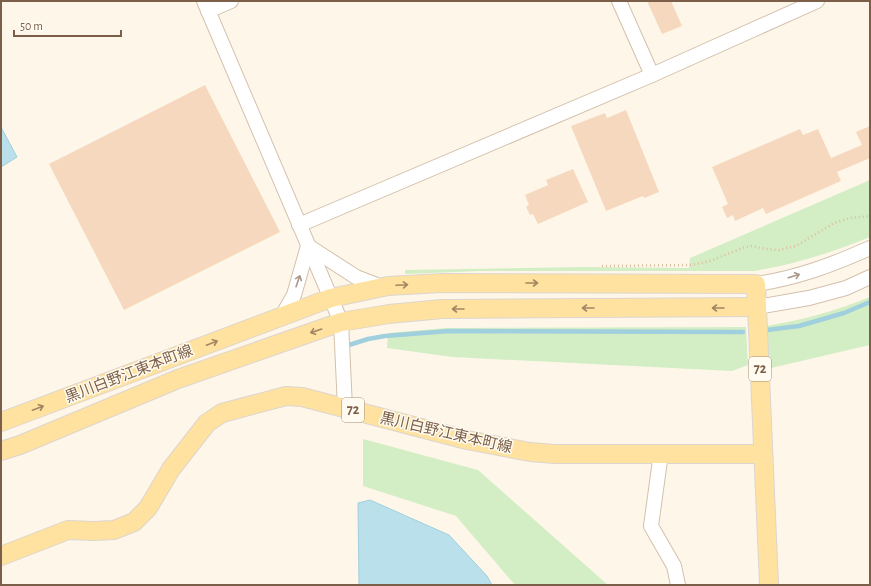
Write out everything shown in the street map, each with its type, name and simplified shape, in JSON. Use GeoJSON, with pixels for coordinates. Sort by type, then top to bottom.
{"type":"FeatureCollection","features":[{"type":"Feature","properties":{"kind":"main road","name":"黒川白野江東本町線"},"geometry":{"type":"LineString","coordinates":[[1,422],[331,298],[382,287],[442,283],[756,284]]}},
{"type":"Feature","properties":{"kind":"main road","name":"72"},"geometry":{"type":"LineString","coordinates":[[756,284],[769,585]]}},
{"type":"Feature","properties":{"kind":"main road","name":"黒川白野江東本町線"},"geometry":{"type":"LineString","coordinates":[[1,451],[20,445],[178,379],[341,322],[389,314],[442,309],[757,307]]}},
{"type":"Feature","properties":{"kind":"main road","name":"黒川白野江東本町線"},"geometry":{"type":"LineString","coordinates":[[1,556],[68,530],[114,530],[134,522],[148,508],[171,469],[207,423],[222,413],[286,396],[302,397],[467,440],[530,452],[562,454],[763,454]]}},
{"type":"Feature","properties":{"kind":"street"},"geometry":{"type":"LineString","coordinates":[[231,1],[206,6],[341,322],[345,408]]}},
{"type":"Feature","properties":{"kind":"street"},"geometry":{"type":"LineString","coordinates":[[619,1],[652,75]]}},
{"type":"Feature","properties":{"kind":"street"},"geometry":{"type":"LineString","coordinates":[[299,225],[652,75],[817,1]]}},
{"type":"Feature","properties":{"kind":"street"},"geometry":{"type":"LineString","coordinates":[[308,246],[356,277],[382,287]]}},
{"type":"Feature","properties":{"kind":"street"},"geometry":{"type":"LineString","coordinates":[[282,316],[294,295],[308,246]]}},
{"type":"Feature","properties":{"kind":"street"},"geometry":{"type":"LineString","coordinates":[[756,284],[781,280],[834,264],[870,248]]}},
{"type":"Feature","properties":{"kind":"street"},"geometry":{"type":"LineString","coordinates":[[757,307],[816,296],[846,288],[870,277]]}},
{"type":"Feature","properties":{"kind":"street"},"geometry":{"type":"LineString","coordinates":[[661,453],[651,526],[674,566],[678,585]]}},
{"type":"Feature","properties":{"kind":"path"},"geometry":{"type":"LineString","coordinates":[[596,266],[691,265],[710,261],[745,247],[752,246],[779,250],[790,248],[796,246],[834,223],[851,218],[870,216]]}},
{"type":"Feature","properties":{"kind":"green space"},"geometry":{"type":"Polygon","coordinates":[[[870,180],[870,237],[841,248],[784,265],[754,271],[480,271],[405,274],[405,270],[583,267],[689,268],[690,258],[870,180]]]}},
{"type":"Feature","properties":{"kind":"green space"},"geometry":{"type":"Polygon","coordinates":[[[870,297],[870,345],[767,369],[766,326],[819,314],[844,307],[870,297]]]}},
{"type":"Feature","properties":{"kind":"green space"},"geometry":{"type":"Polygon","coordinates":[[[746,327],[748,365],[732,371],[452,357],[387,348],[388,333],[446,328],[746,327]]]}},
{"type":"Feature","properties":{"kind":"green space"},"geometry":{"type":"Polygon","coordinates":[[[363,439],[478,470],[608,585],[515,585],[456,516],[363,486],[363,439]]]}},
{"type":"Feature","properties":{"kind":"water"},"geometry":{"type":"Polygon","coordinates":[[[1,127],[17,157],[1,167],[1,127]]]}},
{"type":"Feature","properties":{"kind":"water"},"geometry":{"type":"Polygon","coordinates":[[[370,500],[449,535],[487,576],[492,585],[359,585],[358,503],[370,500]]]}},
{"type":"Feature","properties":{"kind":"building"},"geometry":{"type":"Polygon","coordinates":[[[647,1],[671,1],[682,26],[662,34],[647,1]]]}},
{"type":"Feature","properties":{"kind":"building"},"geometry":{"type":"Polygon","coordinates":[[[205,85],[280,232],[124,310],[49,164],[205,85]]]}},
{"type":"Feature","properties":{"kind":"building"},"geometry":{"type":"Polygon","coordinates":[[[626,110],[659,192],[644,198],[643,196],[606,211],[571,126],[605,113],[607,118],[626,110]]]}},
{"type":"Feature","properties":{"kind":"building"},"geometry":{"type":"Polygon","coordinates":[[[870,126],[870,158],[837,172],[841,181],[766,214],[763,208],[735,221],[733,215],[727,218],[722,207],[728,204],[712,167],[800,129],[803,135],[818,129],[831,158],[862,145],[856,132],[870,126]]]}},
{"type":"Feature","properties":{"kind":"building"},"geometry":{"type":"Polygon","coordinates":[[[573,169],[588,202],[538,224],[533,214],[530,215],[526,207],[529,205],[525,195],[548,185],[546,180],[573,169]]]}},
{"type":"Feature","properties":{"kind":"waterway"},"geometry":{"type":"LineString","coordinates":[[767,330],[799,326],[844,313],[870,302]]}},
{"type":"Feature","properties":{"kind":"waterway"},"geometry":{"type":"LineString","coordinates":[[349,345],[368,339],[385,336],[449,331],[743,332]]}}]}
